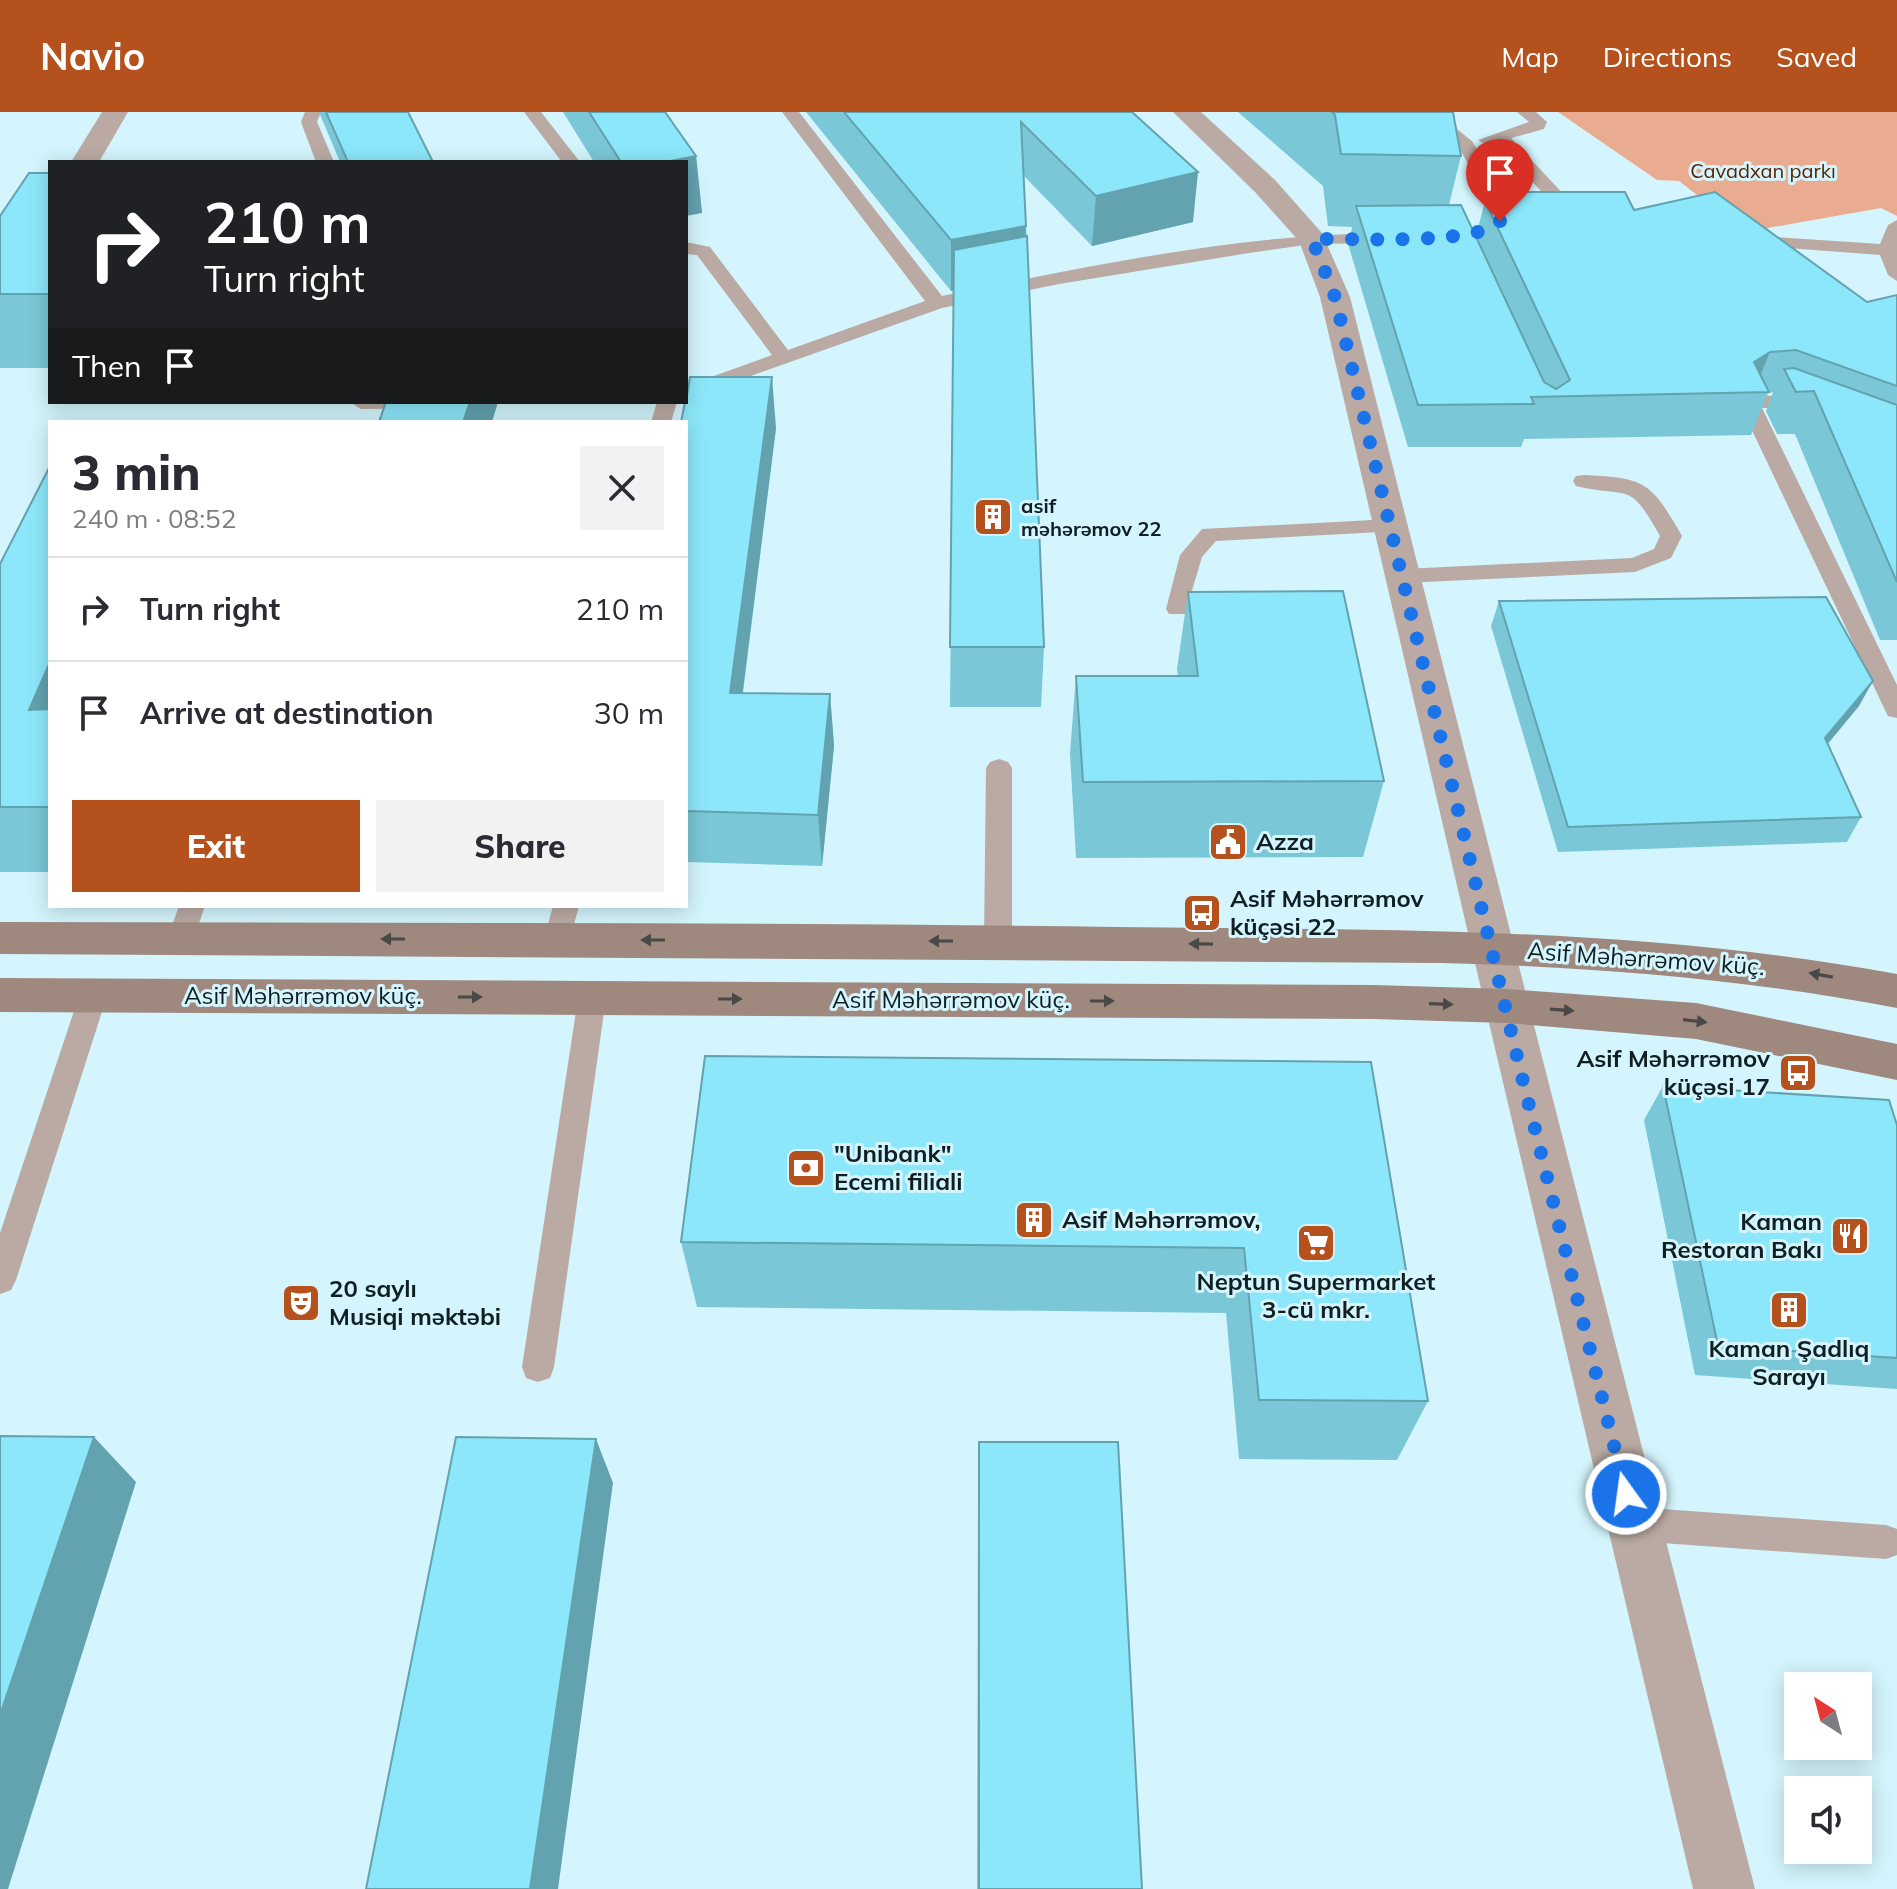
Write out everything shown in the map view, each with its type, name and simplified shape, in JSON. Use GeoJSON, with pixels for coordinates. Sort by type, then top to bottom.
{"type":"FeatureCollection","features":[{"type":"Feature","properties":{"kind":"main road","name":"Asif Məhərrəmov küç."},"geometry":{"type":"LineString","coordinates":[[0,938],[187,922],[562,923],[998,941],[1492,949],[1727,963],[1822,975],[1897,991]]}},
{"type":"Feature","properties":{"kind":"main road","name":"Asif Məhərrəmov küç."},"geometry":{"type":"LineString","coordinates":[[0,995],[1374,1002],[1507,1006],[1696,1021],[1897,1062]]}},
{"type":"Feature","properties":{"kind":"street"},"geometry":{"type":"LineString","coordinates":[[86,160],[115,112]]}},
{"type":"Feature","properties":{"kind":"street"},"geometry":{"type":"LineString","coordinates":[[1186,112],[1265,186],[1312,239],[1335,297],[1724,1889]]}},
{"type":"Feature","properties":{"kind":"lane"},"geometry":{"type":"LineString","coordinates":[[313,112],[309,122],[324,160]]}},
{"type":"Feature","properties":{"kind":"lane"},"geometry":{"type":"LineString","coordinates":[[532,112],[569,160]]}},
{"type":"Feature","properties":{"kind":"lane"},"geometry":{"type":"LineString","coordinates":[[790,112],[937,303]]}},
{"type":"Feature","properties":{"kind":"lane"},"geometry":{"type":"LineString","coordinates":[[1425,112],[1466,145],[1504,210],[1493,229],[1471,235]]}},
{"type":"Feature","properties":{"kind":"lane"},"geometry":{"type":"LineString","coordinates":[[1466,145],[1538,125],[1539,122],[1525,112]]}},
{"type":"Feature","properties":{"kind":"lane"},"geometry":{"type":"LineString","coordinates":[[1500,137],[1579,221]]}},
{"type":"Feature","properties":{"kind":"lane"},"geometry":{"type":"LineString","coordinates":[[1897,225],[1887,250],[1897,275]]}},
{"type":"Feature","properties":{"kind":"lane"},"geometry":{"type":"LineString","coordinates":[[688,392],[937,303],[1059,278],[1312,239],[1401,237]]}},
{"type":"Feature","properties":{"kind":"lane"},"geometry":{"type":"LineString","coordinates":[[1776,242],[1887,250]]}},
{"type":"Feature","properties":{"kind":"lane"},"geometry":{"type":"LineString","coordinates":[[688,248],[703,251],[784,358]]}},
{"type":"Feature","properties":{"kind":"lane"},"geometry":{"type":"LineString","coordinates":[[1833,423],[1778,401],[1760,401],[1750,405],[1896,702]]}},
{"type":"Feature","properties":{"kind":"lane"},"geometry":{"type":"LineString","coordinates":[[359,409],[427,404]]}},
{"type":"Feature","properties":{"kind":"lane"},"geometry":{"type":"LineString","coordinates":[[1403,576],[1635,565],[1663,553],[1671,536],[1647,493],[1628,483],[1584,481]]}},
{"type":"Feature","properties":{"kind":"lane"},"geometry":{"type":"LineString","coordinates":[[1177,609],[1191,555],[1210,534],[1391,526]]}},
{"type":"Feature","properties":{"kind":"lane"},"geometry":{"type":"LineString","coordinates":[[998,941],[999,768]]}},
{"type":"Feature","properties":{"kind":"lane"},"geometry":{"type":"LineString","coordinates":[[0,1280],[93,996]]}},
{"type":"Feature","properties":{"kind":"lane"},"geometry":{"type":"LineString","coordinates":[[538,1367],[592,998]]}},
{"type":"Feature","properties":{"kind":"lane"},"geometry":{"type":"LineString","coordinates":[[1634,1524],[1886,1542]]}},
{"type":"Feature","properties":{"kind":"green space","name":"Cavadxan parkı"},"geometry":{"type":"Polygon","coordinates":[[[1558,112],[1897,112],[1897,216],[1881,208],[1745,232],[1679,181],[1657,180],[1558,112]]]}},
{"type":"Feature","properties":{"kind":"building"},"geometry":{"type":"Polygon","coordinates":[[[326,112],[408,112],[432,160],[347,160],[326,112]]]}},
{"type":"Feature","properties":{"kind":"building"},"geometry":{"type":"Polygon","coordinates":[[[589,112],[665,112],[696,156],[675,160],[620,160],[589,112]]]}},
{"type":"Feature","properties":{"kind":"building"},"geometry":{"type":"Polygon","coordinates":[[[844,112],[1132,112],[1198,172],[1096,196],[1021,122],[1026,226],[951,240],[844,112]]]}},
{"type":"Feature","properties":{"kind":"building"},"geometry":{"type":"Polygon","coordinates":[[[1332,112],[1453,112],[1461,156],[1341,154],[1332,112]]]}},
{"type":"Feature","properties":{"kind":"building"},"geometry":{"type":"Polygon","coordinates":[[[29,173],[48,173],[48,294],[0,294],[0,216],[29,173]]]}},
{"type":"Feature","properties":{"kind":"building"},"geometry":{"type":"Polygon","coordinates":[[[1513,192],[1625,192],[1634,210],[1715,192],[1867,302],[1897,295],[1897,386],[1796,350],[1770,352],[1754,362],[1769,392],[1531,397],[1534,404],[1418,405],[1356,206],[1461,205],[1544,382],[1556,389],[1570,380],[1485,201],[1513,192]]]}},
{"type":"Feature","properties":{"kind":"building","name":"asif məhərəmov 22"},"geometry":{"type":"Polygon","coordinates":[[[1027,236],[1044,647],[950,647],[954,250],[1027,236]]]}},
{"type":"Feature","properties":{"kind":"building"},"geometry":{"type":"Polygon","coordinates":[[[1794,368],[1897,405],[1897,582],[1814,391],[1796,392],[1784,369],[1794,368]]]}},
{"type":"Feature","properties":{"kind":"building"},"geometry":{"type":"Polygon","coordinates":[[[690,377],[772,377],[730,693],[830,694],[818,815],[688,811],[688,420],[681,420],[685,404],[688,404],[690,377]]]}},
{"type":"Feature","properties":{"kind":"building"},"geometry":{"type":"Polygon","coordinates":[[[385,404],[469,404],[464,420],[380,420],[385,404]]]}},
{"type":"Feature","properties":{"kind":"building"},"geometry":{"type":"Polygon","coordinates":[[[48,470],[48,667],[29,710],[48,709],[48,807],[0,807],[0,564],[48,470]]]}},
{"type":"Feature","properties":{"kind":"building"},"geometry":{"type":"Polygon","coordinates":[[[1343,591],[1384,781],[1083,782],[1076,676],[1198,676],[1188,592],[1343,591]]]}},
{"type":"Feature","properties":{"kind":"building"},"geometry":{"type":"Polygon","coordinates":[[[1826,597],[1873,681],[1825,738],[1861,817],[1568,827],[1499,601],[1826,597]]]}},
{"type":"Feature","properties":{"kind":"building","name":"Asif Məhərrəmov,"},"geometry":{"type":"Polygon","coordinates":[[[705,1056],[1371,1062],[1428,1401],[1259,1400],[1244,1248],[681,1242],[705,1056]]]}},
{"type":"Feature","properties":{"kind":"building","name":"Kaman Şadlıq Sarayı"},"geometry":{"type":"Polygon","coordinates":[[[1663,1086],[1889,1100],[1897,1125],[1897,1358],[1718,1346],[1663,1086]]]}},
{"type":"Feature","properties":{"kind":"building"},"geometry":{"type":"Polygon","coordinates":[[[0,1436],[94,1437],[0,1715],[0,1436]]]}},
{"type":"Feature","properties":{"kind":"building"},"geometry":{"type":"Polygon","coordinates":[[[456,1437],[596,1439],[530,1889],[366,1889],[456,1437]]]}},
{"type":"Feature","properties":{"kind":"building"},"geometry":{"type":"Polygon","coordinates":[[[979,1442],[1118,1442],[1142,1889],[979,1889],[979,1442]]]}},
{"type":"Feature","properties":{"kind":"place","name":"asif məhərəmov 22"},"geometry":{"type":"Point","coordinates":[993,517]}},
{"type":"Feature","properties":{"kind":"place","name":"Azza"},"geometry":{"type":"Point","coordinates":[1228,842]}},
{"type":"Feature","properties":{"kind":"place","name":"Asif Məhərrəmov küçəsi 22"},"geometry":{"type":"Point","coordinates":[1202,913]}},
{"type":"Feature","properties":{"kind":"place","name":"Asif Məhərrəmov küçəsi 17"},"geometry":{"type":"Point","coordinates":[1798,1073]}},
{"type":"Feature","properties":{"kind":"place","name":"\"Unibank\" Ecemi filiali"},"geometry":{"type":"Point","coordinates":[806,1168]}},
{"type":"Feature","properties":{"kind":"place","name":"Asif Məhərrəmov,"},"geometry":{"type":"Point","coordinates":[1034,1220]}},
{"type":"Feature","properties":{"kind":"place","name":"Kaman Restoran Bakı"},"geometry":{"type":"Point","coordinates":[1850,1236]}},
{"type":"Feature","properties":{"kind":"place","name":"Neptun Supermarket 3-cü mkr."},"geometry":{"type":"Point","coordinates":[1316,1243]}},
{"type":"Feature","properties":{"kind":"place","name":"20 saylı Musiqi məktəbi"},"geometry":{"type":"Point","coordinates":[301,1303]}},
{"type":"Feature","properties":{"kind":"place","name":"Kaman Şadlıq Sarayı"},"geometry":{"type":"Point","coordinates":[1789,1310]}},
{"type":"Feature","properties":{"kind":"route"},"geometry":{"type":"LineString","coordinates":[[1500,221],[1493,229],[1483,233],[1460,237],[1312,239],[1335,297],[1521,1073],[1626,1494]]}}]}
